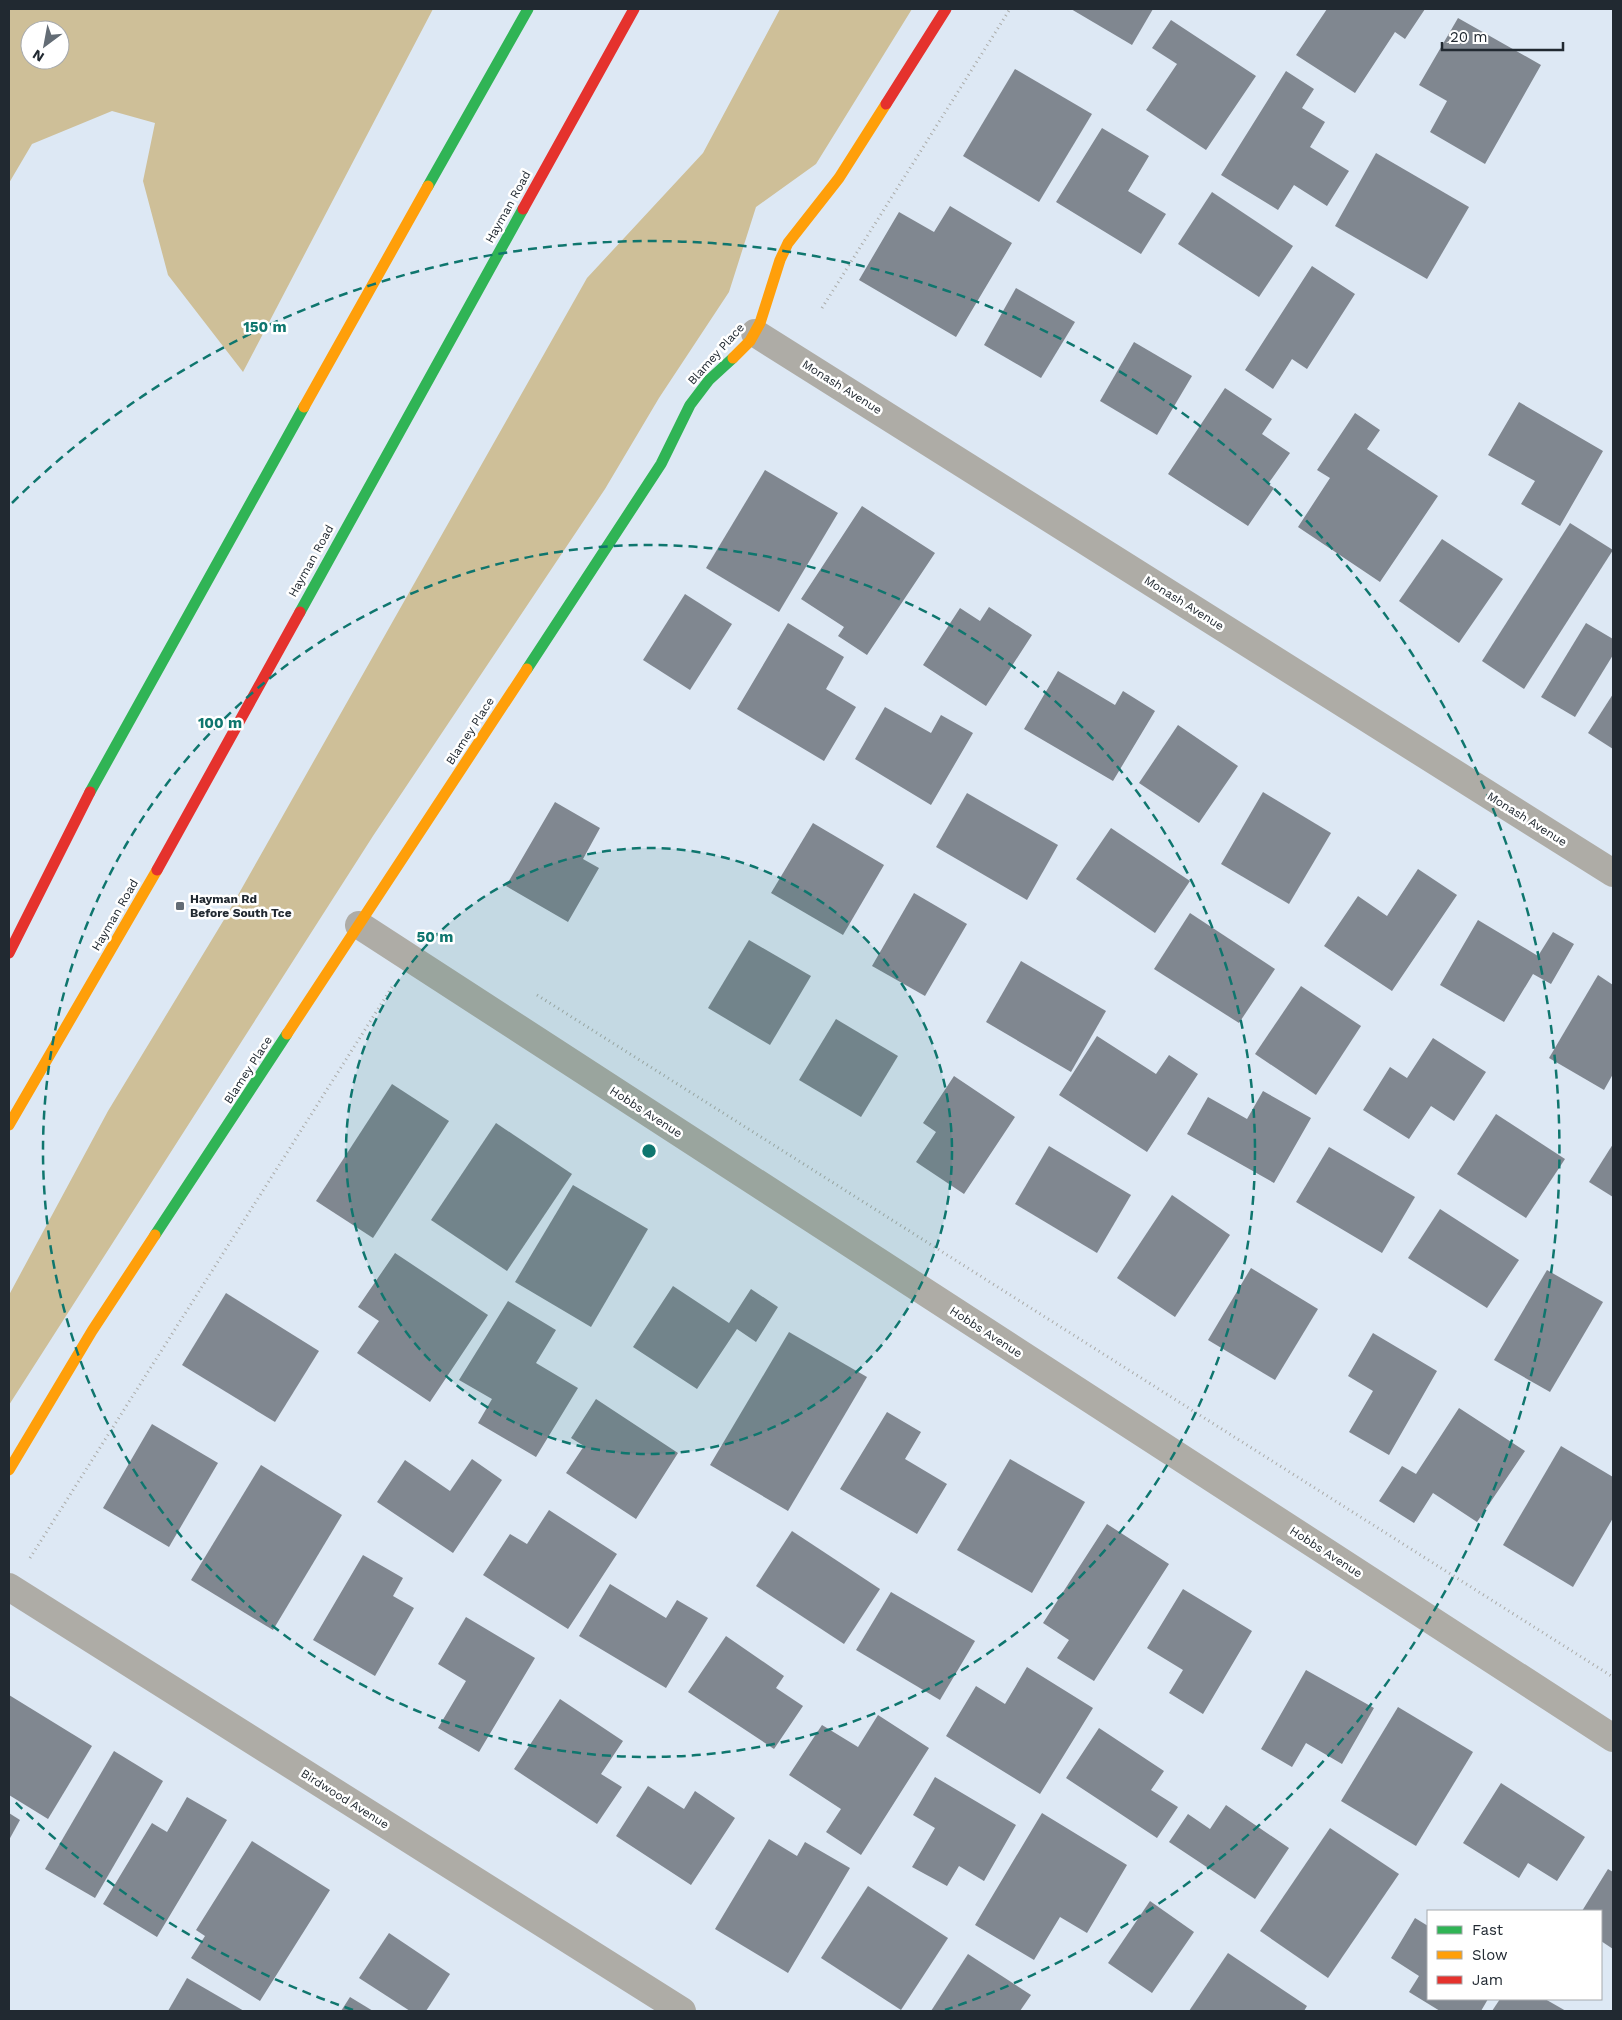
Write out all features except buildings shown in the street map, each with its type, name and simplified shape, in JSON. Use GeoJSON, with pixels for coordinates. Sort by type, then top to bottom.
{"type":"FeatureCollection","features":[{"type":"Feature","properties":{"kind":"main road"},"geometry":{"type":"LineString","coordinates":[[9,953],[73,823],[154,675],[528,9]]}},
{"type":"Feature","properties":{"kind":"main road","name":"Hayman Road"},"geometry":{"type":"LineString","coordinates":[[9,1125],[147,888],[634,9]]}},
{"type":"Feature","properties":{"kind":"main road","name":"Blamey Place"},"geometry":{"type":"LineString","coordinates":[[9,1470],[92,1331],[661,464],[691,404],[702,388],[742,349],[755,333],[765,314],[773,280],[784,250],[797,227],[839,178],[946,9]]}},
{"type":"Feature","properties":{"kind":"street","name":"Monash Avenue"},"geometry":{"type":"LineString","coordinates":[[755,333],[1613,873]]}},
{"type":"Feature","properties":{"kind":"street","name":"Hobbs Avenue"},"geometry":{"type":"LineString","coordinates":[[359,925],[1613,1738]]}},
{"type":"Feature","properties":{"kind":"street","name":"Birdwood Avenue"},"geometry":{"type":"LineString","coordinates":[[10,1588],[682,2011]]}},
{"type":"Feature","properties":{"kind":"path"},"geometry":{"type":"LineString","coordinates":[[822,308],[1010,9]]}},
{"type":"Feature","properties":{"kind":"path"},"geometry":{"type":"LineString","coordinates":[[10,1588],[411,959]]}},
{"type":"Feature","properties":{"kind":"path"},"geometry":{"type":"LineString","coordinates":[[532,992],[1613,1677]]}},
{"type":"Feature","properties":{"kind":"shaded area"},"geometry":{"type":"Polygon","coordinates":[[[9,9],[433,9],[243,372],[168,275],[143,181],[155,123],[112,111],[32,144],[9,183],[9,9]]]}},
{"type":"Feature","properties":{"kind":"shaded area"},"geometry":{"type":"Polygon","coordinates":[[[780,9],[912,9],[816,164],[756,207],[729,292],[659,398],[605,489],[373,836],[9,1405],[9,1295],[108,1111],[225,918],[587,278],[703,153],[780,9]]]}},
{"type":"Feature","properties":{"kind":"traffic: fast"},"geometry":{"type":"LineString","coordinates":[[428,186],[528,9]]}},
{"type":"Feature","properties":{"kind":"traffic: fast"},"geometry":{"type":"LineString","coordinates":[[300,612],[523,209]]}},
{"type":"Feature","properties":{"kind":"traffic: fast"},"geometry":{"type":"LineString","coordinates":[[527,669],[661,464],[690,405],[709,380],[733,358]]}},
{"type":"Feature","properties":{"kind":"traffic: fast"},"geometry":{"type":"LineString","coordinates":[[90,792],[304,407]]}},
{"type":"Feature","properties":{"kind":"traffic: fast"},"geometry":{"type":"LineString","coordinates":[[155,1235],[287,1034]]}},
{"type":"Feature","properties":{"kind":"traffic: slow"},"geometry":{"type":"LineString","coordinates":[[733,358],[750,341],[760,323],[780,260],[788,243],[839,178],[886,104]]}},
{"type":"Feature","properties":{"kind":"traffic: slow"},"geometry":{"type":"LineString","coordinates":[[304,407],[428,186]]}},
{"type":"Feature","properties":{"kind":"traffic: slow"},"geometry":{"type":"LineString","coordinates":[[287,1034],[527,669]]}},
{"type":"Feature","properties":{"kind":"traffic: slow"},"geometry":{"type":"LineString","coordinates":[[9,1125],[157,870]]}},
{"type":"Feature","properties":{"kind":"traffic: slow"},"geometry":{"type":"LineString","coordinates":[[9,1470],[92,1331],[155,1235]]}},
{"type":"Feature","properties":{"kind":"traffic: jam"},"geometry":{"type":"LineString","coordinates":[[523,209],[634,9]]}},
{"type":"Feature","properties":{"kind":"traffic: jam"},"geometry":{"type":"LineString","coordinates":[[886,104],[946,9]]}},
{"type":"Feature","properties":{"kind":"traffic: jam"},"geometry":{"type":"LineString","coordinates":[[157,870],[300,612]]}},
{"type":"Feature","properties":{"kind":"traffic: jam"},"geometry":{"type":"LineString","coordinates":[[9,953],[90,792]]}},
{"type":"Feature","properties":{"kind":"place","name":"Hayman Rd Before South Tce"},"geometry":{"type":"Point","coordinates":[180,906]}}]}
